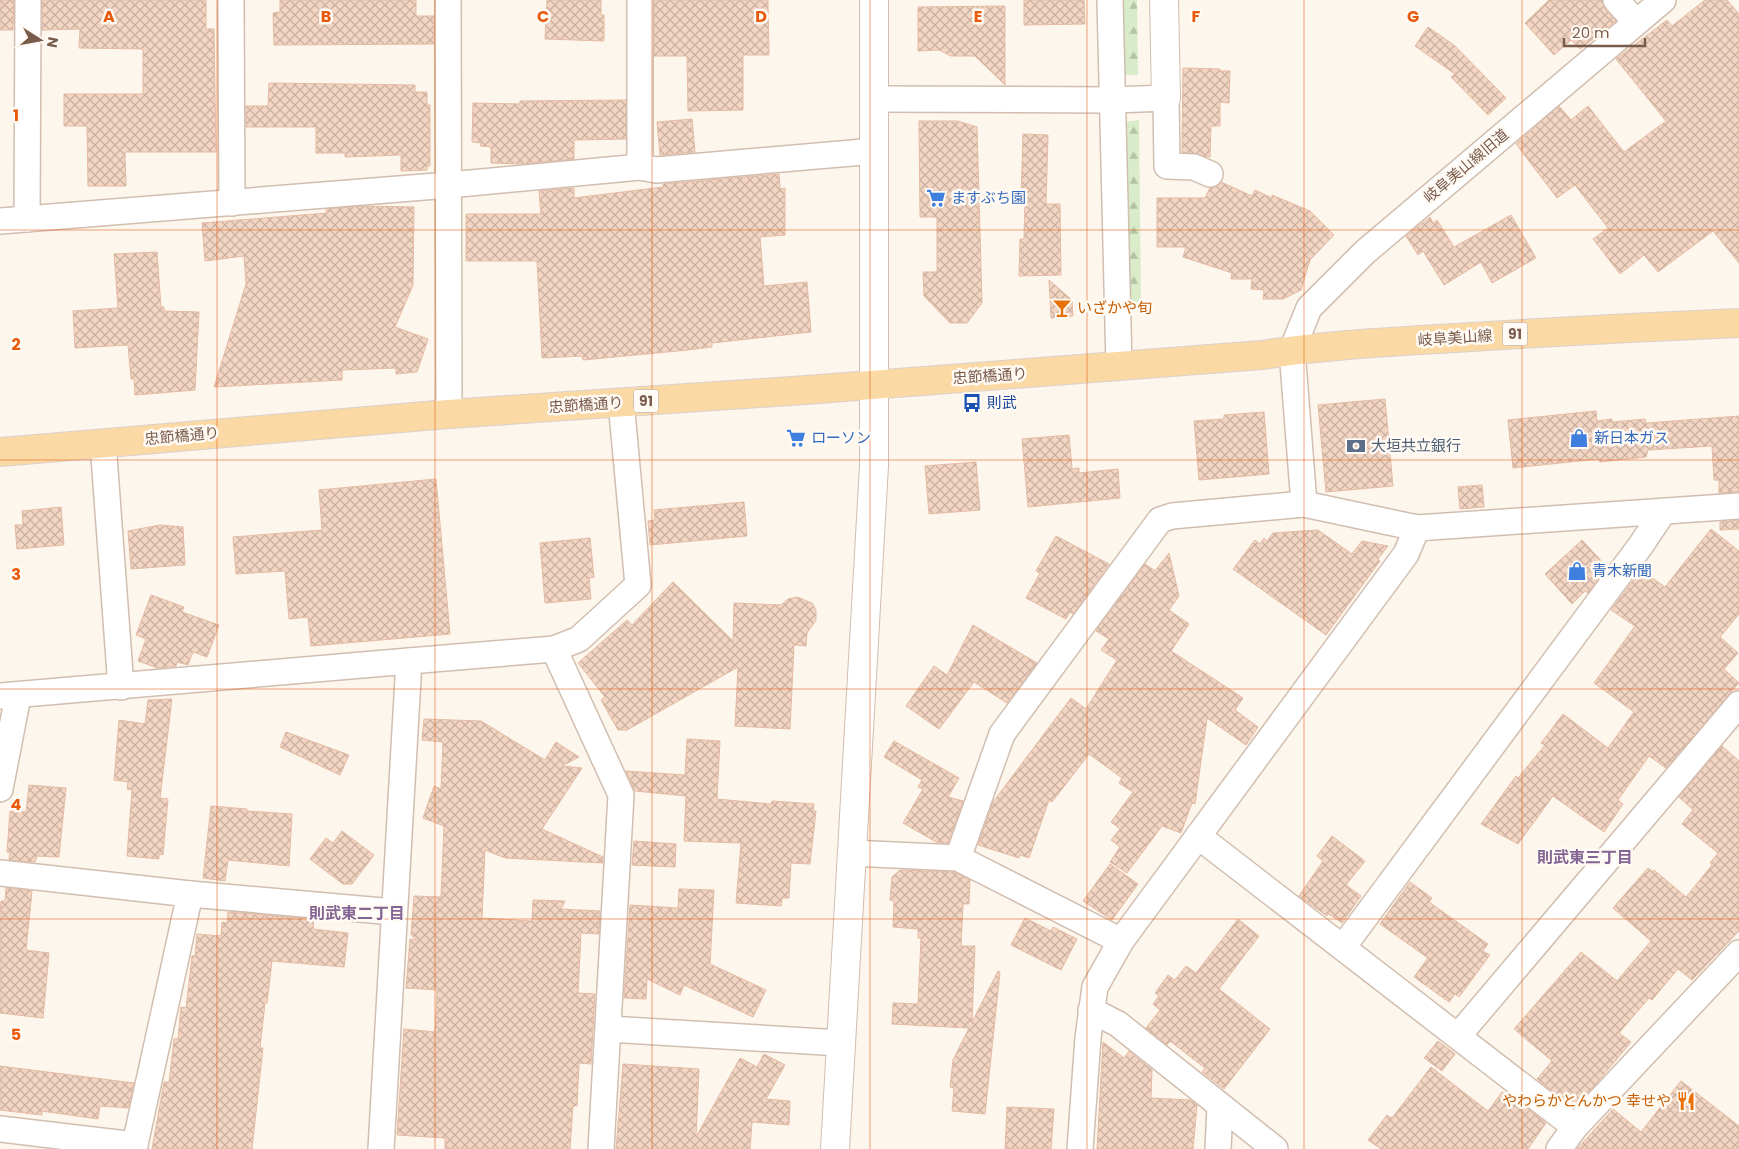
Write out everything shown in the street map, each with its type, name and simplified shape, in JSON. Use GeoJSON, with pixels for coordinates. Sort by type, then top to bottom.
{"type":"FeatureCollection","features":[{"type":"Feature","properties":{"kind":"main road","name":"岐阜美山線"},"geometry":{"type":"LineString","coordinates":[[1292,350],[1594,329],[1739,323]]}},
{"type":"Feature","properties":{"kind":"main road","name":"忠節橋通り"},"geometry":{"type":"LineString","coordinates":[[0,452],[449,414],[875,385],[1262,355],[1292,350]]}},
{"type":"Feature","properties":{"kind":"street"},"geometry":{"type":"LineString","coordinates":[[27,218],[28,0]]}},
{"type":"Feature","properties":{"kind":"street"},"geometry":{"type":"LineString","coordinates":[[231,0],[232,202]]}},
{"type":"Feature","properties":{"kind":"street"},"geometry":{"type":"LineString","coordinates":[[448,0],[449,414]]}},
{"type":"Feature","properties":{"kind":"street"},"geometry":{"type":"LineString","coordinates":[[640,0],[640,166]]}},
{"type":"Feature","properties":{"kind":"street"},"geometry":{"type":"LineString","coordinates":[[835,1149],[872,506],[875,385],[874,0]]}},
{"type":"Feature","properties":{"kind":"street"},"geometry":{"type":"LineString","coordinates":[[1110,0],[1120,366]]}},
{"type":"Feature","properties":{"kind":"street"},"geometry":{"type":"LineString","coordinates":[[1164,0],[1168,166],[1194,168],[1210,174]]}},
{"type":"Feature","properties":{"kind":"street"},"geometry":{"type":"LineString","coordinates":[[1616,0],[1636,22]]}},
{"type":"Feature","properties":{"kind":"street","name":"岐阜美山線旧道"},"geometry":{"type":"LineString","coordinates":[[1292,350],[1309,308],[1365,252],[1663,0]]}},
{"type":"Feature","properties":{"kind":"street"},"geometry":{"type":"LineString","coordinates":[[875,99],[1114,100],[1166,98]]}},
{"type":"Feature","properties":{"kind":"street"},"geometry":{"type":"LineString","coordinates":[[0,221],[449,186],[640,166],[656,170],[875,151]]}},
{"type":"Feature","properties":{"kind":"street"},"geometry":{"type":"LineString","coordinates":[[1292,350],[1304,504]]}},
{"type":"Feature","properties":{"kind":"street"},"geometry":{"type":"LineString","coordinates":[[0,789],[9,696],[554,649],[578,639],[638,585],[621,402]]}},
{"type":"Feature","properties":{"kind":"street"},"geometry":{"type":"LineString","coordinates":[[103,443],[121,687]]}},
{"type":"Feature","properties":{"kind":"street"},"geometry":{"type":"LineString","coordinates":[[958,858],[1002,734],[1160,520],[1172,516],[1304,504],[1417,528],[1739,506]]}},
{"type":"Feature","properties":{"kind":"street"},"geometry":{"type":"LineString","coordinates":[[1343,947],[1635,553],[1663,512]]}},
{"type":"Feature","properties":{"kind":"street"},"geometry":{"type":"LineString","coordinates":[[1080,1149],[1091,1010],[1095,987],[1122,941],[1406,554],[1417,528]]}},
{"type":"Feature","properties":{"kind":"street"},"geometry":{"type":"LineString","coordinates":[[554,649],[620,795],[609,1029],[601,1149]]}},
{"type":"Feature","properties":{"kind":"street"},"geometry":{"type":"LineString","coordinates":[[381,1149],[409,661]]}},
{"type":"Feature","properties":{"kind":"street"},"geometry":{"type":"LineString","coordinates":[[1458,1036],[1735,716]]}},
{"type":"Feature","properties":{"kind":"street"},"geometry":{"type":"LineString","coordinates":[[1198,836],[1268,892],[1343,947],[1575,1127]]}},
{"type":"Feature","properties":{"kind":"street"},"geometry":{"type":"LineString","coordinates":[[851,854],[958,858],[1122,941]]}},
{"type":"Feature","properties":{"kind":"street"},"geometry":{"type":"LineString","coordinates":[[0,873],[190,894],[394,912]]}},
{"type":"Feature","properties":{"kind":"street"},"geometry":{"type":"LineString","coordinates":[[0,1129],[134,1147],[190,894]]}},
{"type":"Feature","properties":{"kind":"street"},"geometry":{"type":"LineString","coordinates":[[1559,1149],[1575,1127],[1739,953]]}},
{"type":"Feature","properties":{"kind":"street"},"geometry":{"type":"LineString","coordinates":[[1091,1010],[1118,1024],[1275,1149]]}},
{"type":"Feature","properties":{"kind":"street"},"geometry":{"type":"LineString","coordinates":[[609,1029],[840,1043]]}},
{"type":"Feature","properties":{"kind":"street"},"geometry":{"type":"LineString","coordinates":[[1218,1149],[1220,1107]]}},
{"type":"Feature","properties":{"kind":"green space"},"geometry":{"type":"Polygon","coordinates":[[[1124,0],[1137,0],[1138,75],[1124,75],[1124,0]]]}},
{"type":"Feature","properties":{"kind":"green space"},"geometry":{"type":"Polygon","coordinates":[[[1139,120],[1141,308],[1127,315],[1125,122],[1139,120]]]}},
{"type":"Feature","properties":{"kind":"building"},"geometry":{"type":"Polygon","coordinates":[[[0,0],[14,0],[13,30],[0,30],[0,0]]]}},
{"type":"Feature","properties":{"kind":"building"},"geometry":{"type":"Polygon","coordinates":[[[42,0],[206,0],[206,29],[214,29],[216,152],[125,152],[126,186],[88,186],[87,126],[64,126],[64,94],[143,94],[143,49],[79,48],[80,29],[42,30],[42,0]]]}},
{"type":"Feature","properties":{"kind":"building"},"geometry":{"type":"Polygon","coordinates":[[[280,0],[416,0],[416,16],[434,16],[434,44],[274,45],[273,13],[280,12],[280,0]]]}},
{"type":"Feature","properties":{"kind":"building"},"geometry":{"type":"Polygon","coordinates":[[[547,0],[601,0],[601,15],[604,15],[604,41],[545,39],[547,0]]]}},
{"type":"Feature","properties":{"kind":"building"},"geometry":{"type":"Polygon","coordinates":[[[654,0],[768,0],[769,55],[743,55],[743,110],[688,111],[687,56],[654,56],[654,0]]]}},
{"type":"Feature","properties":{"kind":"building"},"geometry":{"type":"Polygon","coordinates":[[[1024,0],[1084,0],[1085,24],[1024,25],[1024,0]]]}},
{"type":"Feature","properties":{"kind":"building"},"geometry":{"type":"Polygon","coordinates":[[[1549,0],[1602,0],[1605,9],[1616,21],[1580,49],[1571,40],[1554,55],[1525,23],[1549,0]]]}},
{"type":"Feature","properties":{"kind":"building"},"geometry":{"type":"Polygon","coordinates":[[[1705,0],[1727,0],[1739,14],[1739,263],[1713,231],[1658,272],[1644,255],[1620,274],[1593,239],[1608,228],[1575,185],[1557,198],[1516,144],[1559,106],[1571,120],[1588,106],[1624,152],[1666,121],[1616,59],[1667,20],[1672,26],[1705,0]]]}},
{"type":"Feature","properties":{"kind":"building"},"geometry":{"type":"Polygon","coordinates":[[[1005,6],[1005,85],[975,56],[951,56],[939,50],[918,51],[918,7],[1005,6]]]}},
{"type":"Feature","properties":{"kind":"building"},"geometry":{"type":"Polygon","coordinates":[[[1428,27],[1454,45],[1506,98],[1488,115],[1451,77],[1455,74],[1415,46],[1428,27]]]}},
{"type":"Feature","properties":{"kind":"building"},"geometry":{"type":"Polygon","coordinates":[[[1183,68],[1230,71],[1229,103],[1220,102],[1220,126],[1211,126],[1210,157],[1182,152],[1183,68]]]}},
{"type":"Feature","properties":{"kind":"building"},"geometry":{"type":"Polygon","coordinates":[[[269,83],[415,85],[415,92],[427,92],[427,105],[430,105],[430,166],[427,166],[427,170],[401,171],[401,155],[345,157],[345,153],[316,153],[316,127],[246,127],[246,106],[268,106],[269,83]]]}},
{"type":"Feature","properties":{"kind":"building"},"geometry":{"type":"Polygon","coordinates":[[[626,100],[626,139],[574,140],[574,159],[521,164],[491,163],[491,147],[480,146],[481,143],[472,142],[473,103],[520,104],[520,101],[626,100]]]}},
{"type":"Feature","properties":{"kind":"building"},"geometry":{"type":"Polygon","coordinates":[[[692,119],[695,152],[660,155],[657,122],[692,119]]]}},
{"type":"Feature","properties":{"kind":"building"},"geometry":{"type":"Polygon","coordinates":[[[919,121],[958,121],[977,127],[982,303],[967,323],[950,323],[924,296],[923,272],[937,272],[937,217],[920,217],[919,121]]]}},
{"type":"Feature","properties":{"kind":"building"},"geometry":{"type":"Polygon","coordinates":[[[1023,134],[1048,135],[1046,204],[1060,204],[1061,275],[1019,276],[1020,239],[1024,239],[1025,198],[1021,198],[1023,134]]]}},
{"type":"Feature","properties":{"kind":"building"},"geometry":{"type":"Polygon","coordinates":[[[779,174],[780,189],[785,188],[785,235],[760,237],[764,286],[807,282],[811,332],[712,343],[712,347],[688,350],[583,360],[582,356],[542,358],[537,261],[466,261],[466,214],[541,214],[539,191],[574,188],[574,198],[663,187],[663,184],[779,174]]]}},
{"type":"Feature","properties":{"kind":"building"},"geometry":{"type":"Polygon","coordinates":[[[1221,182],[1252,196],[1255,190],[1310,211],[1334,235],[1310,260],[1301,290],[1283,299],[1263,299],[1264,290],[1251,289],[1252,279],[1231,279],[1232,273],[1183,257],[1186,247],[1157,247],[1157,198],[1205,198],[1210,188],[1218,186],[1221,182]]]}},
{"type":"Feature","properties":{"kind":"building"},"geometry":{"type":"Polygon","coordinates":[[[362,206],[414,207],[413,285],[395,327],[428,339],[417,372],[396,374],[396,368],[342,370],[342,380],[214,387],[246,284],[244,256],[205,261],[202,223],[327,213],[326,209],[362,206]]]}},
{"type":"Feature","properties":{"kind":"building"},"geometry":{"type":"Polygon","coordinates":[[[1511,215],[1536,258],[1492,283],[1481,262],[1444,285],[1423,251],[1418,255],[1406,236],[1430,217],[1433,223],[1437,220],[1454,247],[1511,215]]]}},
{"type":"Feature","properties":{"kind":"building"},"geometry":{"type":"Polygon","coordinates":[[[157,252],[161,307],[164,307],[164,311],[199,312],[195,390],[135,395],[134,379],[131,379],[128,345],[75,348],[73,311],[118,308],[114,254],[157,252]]]}},
{"type":"Feature","properties":{"kind":"building","name":"いざかや旬"},"geometry":{"type":"Polygon","coordinates":[[[1049,280],[1072,300],[1073,316],[1051,318],[1049,280]]]}},
{"type":"Feature","properties":{"kind":"building","name":"大垣共立銀行"},"geometry":{"type":"Polygon","coordinates":[[[1385,399],[1393,486],[1326,492],[1318,405],[1385,399]]]}},
{"type":"Feature","properties":{"kind":"building","name":"新日本ガス"},"geometry":{"type":"Polygon","coordinates":[[[1596,411],[1597,421],[1612,419],[1612,422],[1645,419],[1646,423],[1739,416],[1739,492],[1719,493],[1719,480],[1714,480],[1712,446],[1648,450],[1646,457],[1600,462],[1599,459],[1513,468],[1508,420],[1596,411]]]}},
{"type":"Feature","properties":{"kind":"building"},"geometry":{"type":"Polygon","coordinates":[[[1264,412],[1269,474],[1199,480],[1194,421],[1224,419],[1224,415],[1264,412]]]}},
{"type":"Feature","properties":{"kind":"building"},"geometry":{"type":"Polygon","coordinates":[[[1069,435],[1072,469],[1079,468],[1079,473],[1118,469],[1120,498],[1028,507],[1022,439],[1069,435]]]}},
{"type":"Feature","properties":{"kind":"building"},"geometry":{"type":"Polygon","coordinates":[[[976,462],[980,510],[929,514],[925,466],[976,462]]]}},
{"type":"Feature","properties":{"kind":"building"},"geometry":{"type":"Polygon","coordinates":[[[436,479],[450,634],[311,646],[308,617],[289,619],[285,571],[236,574],[233,537],[322,530],[319,490],[436,479]]]}},
{"type":"Feature","properties":{"kind":"building"},"geometry":{"type":"Polygon","coordinates":[[[1482,485],[1484,507],[1460,509],[1458,487],[1482,485]]]}},
{"type":"Feature","properties":{"kind":"building"},"geometry":{"type":"Polygon","coordinates":[[[744,502],[747,536],[650,545],[648,521],[655,520],[654,510],[744,502]]]}},
{"type":"Feature","properties":{"kind":"building"},"geometry":{"type":"Polygon","coordinates":[[[61,507],[64,545],[17,549],[15,525],[23,525],[22,511],[61,507]]]}},
{"type":"Feature","properties":{"kind":"building"},"geometry":{"type":"Polygon","coordinates":[[[1739,520],[1739,529],[1720,530],[1720,522],[1739,520]]]}},
{"type":"Feature","properties":{"kind":"building"},"geometry":{"type":"Polygon","coordinates":[[[160,525],[183,527],[185,565],[131,569],[128,531],[160,525]]]}},
{"type":"Feature","properties":{"kind":"building"},"geometry":{"type":"Polygon","coordinates":[[[1711,529],[1739,551],[1739,614],[1720,637],[1738,653],[1724,669],[1739,683],[1666,768],[1649,756],[1618,800],[1623,804],[1604,832],[1553,796],[1518,844],[1481,824],[1516,776],[1518,778],[1545,745],[1541,743],[1563,714],[1608,748],[1634,712],[1594,683],[1635,626],[1611,610],[1641,570],[1665,587],[1711,529]]]}},
{"type":"Feature","properties":{"kind":"building"},"geometry":{"type":"Polygon","coordinates":[[[1318,530],[1352,554],[1362,541],[1388,546],[1378,559],[1380,561],[1326,635],[1233,569],[1255,540],[1260,544],[1264,538],[1267,541],[1273,533],[1318,530]]]}},
{"type":"Feature","properties":{"kind":"building"},"geometry":{"type":"Polygon","coordinates":[[[1056,536],[1109,564],[1073,614],[1070,612],[1066,619],[1026,598],[1040,573],[1036,571],[1056,536]]]}},
{"type":"Feature","properties":{"kind":"building"},"geometry":{"type":"Polygon","coordinates":[[[590,538],[594,577],[589,578],[591,599],[545,603],[540,543],[590,538]]]}},
{"type":"Feature","properties":{"kind":"building","name":"青木新聞"},"geometry":{"type":"Polygon","coordinates":[[[1582,540],[1607,567],[1588,593],[1585,591],[1572,604],[1545,574],[1582,540]]]}},
{"type":"Feature","properties":{"kind":"building"},"geometry":{"type":"Polygon","coordinates":[[[1169,553],[1179,596],[1169,610],[1189,624],[1171,651],[1243,698],[1235,710],[1258,727],[1246,745],[1207,718],[1195,804],[1192,803],[1181,833],[1162,826],[1127,873],[1110,862],[1120,847],[1111,840],[1120,829],[1111,822],[1133,792],[1119,783],[1122,778],[1089,754],[1052,802],[1049,800],[1029,858],[1020,855],[1019,858],[978,845],[993,802],[1071,698],[1086,709],[1117,660],[1101,650],[1109,639],[1096,631],[1145,564],[1155,571],[1169,553]]]}},
{"type":"Feature","properties":{"kind":"building"},"geometry":{"type":"Polygon","coordinates":[[[673,582],[733,641],[734,603],[781,605],[788,599],[797,597],[812,603],[816,610],[816,620],[807,633],[806,646],[794,645],[790,729],[735,726],[738,667],[627,730],[618,730],[601,700],[605,697],[578,663],[627,620],[632,625],[673,582]]]}},
{"type":"Feature","properties":{"kind":"building"},"geometry":{"type":"Polygon","coordinates":[[[151,595],[184,607],[182,612],[219,625],[207,657],[193,652],[188,665],[177,662],[176,666],[158,668],[138,661],[146,639],[136,635],[151,595]]]}},
{"type":"Feature","properties":{"kind":"building"},"geometry":{"type":"Polygon","coordinates":[[[973,625],[1037,663],[1007,703],[974,682],[939,729],[906,706],[934,666],[947,675],[973,625]]]}},
{"type":"Feature","properties":{"kind":"building"},"geometry":{"type":"Polygon","coordinates":[[[172,699],[160,798],[168,799],[163,855],[159,854],[159,859],[127,856],[132,790],[127,789],[128,782],[114,780],[119,720],[145,724],[148,700],[172,699]]]}},
{"type":"Feature","properties":{"kind":"building"},"geometry":{"type":"Polygon","coordinates":[[[424,719],[481,721],[545,760],[556,742],[579,757],[562,766],[582,768],[542,829],[603,857],[603,863],[505,858],[485,850],[482,918],[532,921],[533,900],[565,901],[561,909],[600,911],[599,934],[581,933],[578,993],[595,994],[591,1064],[579,1063],[577,1106],[573,1106],[570,1149],[445,1149],[445,1138],[397,1135],[404,1029],[435,1032],[437,990],[406,988],[410,939],[417,940],[411,935],[414,896],[441,897],[444,826],[423,818],[434,786],[441,789],[443,742],[422,740],[424,719]]]}},
{"type":"Feature","properties":{"kind":"building"},"geometry":{"type":"Polygon","coordinates":[[[286,732],[349,755],[340,775],[280,747],[286,732]]]}},
{"type":"Feature","properties":{"kind":"building"},"geometry":{"type":"Polygon","coordinates":[[[687,739],[720,741],[717,799],[771,804],[772,801],[814,804],[813,811],[816,811],[810,864],[791,863],[789,898],[782,898],[781,906],[736,903],[741,843],[684,841],[686,796],[635,791],[626,771],[685,775],[687,739]]]}},
{"type":"Feature","properties":{"kind":"building"},"geometry":{"type":"Polygon","coordinates":[[[894,741],[959,778],[948,797],[963,801],[948,843],[938,843],[903,823],[923,789],[918,787],[922,780],[884,757],[894,741]]]}},
{"type":"Feature","properties":{"kind":"building"},"geometry":{"type":"Polygon","coordinates":[[[1722,746],[1739,761],[1739,931],[1692,980],[1678,969],[1652,1000],[1649,998],[1619,1033],[1631,1042],[1597,1083],[1576,1105],[1566,1096],[1563,1100],[1537,1079],[1552,1061],[1514,1029],[1581,952],[1617,981],[1651,941],[1613,908],[1648,868],[1653,872],[1654,870],[1686,897],[1712,865],[1710,863],[1718,853],[1682,824],[1693,810],[1679,797],[1722,746]]]}},
{"type":"Feature","properties":{"kind":"building"},"geometry":{"type":"Polygon","coordinates":[[[29,785],[66,788],[59,857],[37,856],[35,862],[9,860],[10,852],[7,852],[10,811],[26,812],[29,785]]]}},
{"type":"Feature","properties":{"kind":"building"},"geometry":{"type":"Polygon","coordinates":[[[211,806],[292,814],[289,866],[228,860],[225,881],[203,878],[211,806]]]}},
{"type":"Feature","properties":{"kind":"building"},"geometry":{"type":"Polygon","coordinates":[[[342,831],[374,855],[352,884],[343,884],[310,859],[326,838],[333,843],[342,831]]]}},
{"type":"Feature","properties":{"kind":"building"},"geometry":{"type":"Polygon","coordinates":[[[1332,836],[1365,861],[1346,885],[1361,896],[1342,923],[1329,914],[1327,916],[1299,896],[1323,861],[1317,856],[1332,836]]]}},
{"type":"Feature","properties":{"kind":"building"},"geometry":{"type":"Polygon","coordinates":[[[634,841],[676,844],[675,867],[632,865],[634,841]]]}},
{"type":"Feature","properties":{"kind":"building"},"geometry":{"type":"Polygon","coordinates":[[[1110,864],[1138,884],[1112,920],[1083,901],[1110,864]]]}},
{"type":"Feature","properties":{"kind":"building"},"geometry":{"type":"Polygon","coordinates":[[[900,870],[954,872],[970,880],[969,904],[963,904],[961,946],[975,946],[972,1022],[998,971],[1000,972],[985,1114],[952,1111],[954,1088],[950,1087],[953,1060],[969,1028],[892,1024],[893,1003],[918,1004],[921,938],[918,938],[918,929],[893,927],[894,901],[890,900],[892,877],[900,870]]]}},
{"type":"Feature","properties":{"kind":"building"},"geometry":{"type":"Polygon","coordinates":[[[1410,882],[1432,898],[1429,902],[1488,944],[1483,951],[1490,955],[1459,997],[1455,994],[1449,1002],[1414,977],[1428,958],[1380,924],[1410,882]]]}},
{"type":"Feature","properties":{"kind":"building"},"geometry":{"type":"Polygon","coordinates":[[[6,888],[32,891],[26,950],[49,953],[43,1018],[0,1013],[0,913],[1,901],[5,901],[6,888]]]}},
{"type":"Feature","properties":{"kind":"building"},"geometry":{"type":"Polygon","coordinates":[[[679,889],[714,890],[710,964],[766,990],[753,1017],[684,985],[680,995],[647,979],[646,999],[624,998],[630,905],[678,908],[679,889]]]}},
{"type":"Feature","properties":{"kind":"building"},"geometry":{"type":"Polygon","coordinates":[[[228,912],[314,919],[313,929],[348,933],[344,967],[272,961],[260,1048],[263,1048],[252,1149],[152,1149],[164,1082],[169,1082],[174,1039],[178,1039],[181,1007],[186,1008],[192,956],[195,956],[197,934],[221,936],[222,922],[227,923],[228,912]]]}},
{"type":"Feature","properties":{"kind":"building"},"geometry":{"type":"Polygon","coordinates":[[[1025,918],[1051,931],[1053,927],[1077,939],[1061,970],[1011,945],[1025,918]]]}},
{"type":"Feature","properties":{"kind":"building"},"geometry":{"type":"Polygon","coordinates":[[[1238,919],[1259,936],[1219,989],[1270,1029],[1224,1089],[1202,1072],[1205,1068],[1170,1041],[1167,1045],[1146,1028],[1160,1010],[1153,1004],[1159,996],[1155,993],[1168,975],[1175,980],[1186,966],[1196,973],[1238,919]]]}},
{"type":"Feature","properties":{"kind":"building"},"geometry":{"type":"Polygon","coordinates":[[[1438,1041],[1455,1054],[1442,1071],[1424,1058],[1438,1041]]]}},
{"type":"Feature","properties":{"kind":"building"},"geometry":{"type":"Polygon","coordinates":[[[1103,1042],[1124,1058],[1129,1051],[1152,1070],[1151,1098],[1190,1100],[1197,1105],[1193,1149],[1097,1149],[1103,1042]]]}},
{"type":"Feature","properties":{"kind":"building"},"geometry":{"type":"Polygon","coordinates":[[[764,1054],[785,1065],[766,1099],[790,1101],[789,1125],[752,1122],[750,1149],[616,1149],[623,1064],[699,1069],[696,1137],[740,1058],[757,1067],[764,1054]]]}},
{"type":"Feature","properties":{"kind":"building"},"geometry":{"type":"Polygon","coordinates":[[[0,1066],[134,1083],[128,1108],[100,1106],[98,1119],[42,1111],[42,1115],[0,1110],[0,1066]]]}},
{"type":"Feature","properties":{"kind":"building"},"geometry":{"type":"Polygon","coordinates":[[[1431,1067],[1488,1111],[1502,1092],[1516,1103],[1518,1101],[1546,1123],[1528,1149],[1381,1149],[1368,1140],[1387,1115],[1392,1118],[1431,1067]]]}},
{"type":"Feature","properties":{"kind":"building","name":"やわらかとんかつ 幸せや"},"geometry":{"type":"Polygon","coordinates":[[[1681,1081],[1739,1126],[1739,1149],[1577,1149],[1613,1109],[1641,1132],[1681,1081]]]}},
{"type":"Feature","properties":{"kind":"building"},"geometry":{"type":"Polygon","coordinates":[[[1007,1107],[1054,1109],[1051,1149],[1005,1149],[1007,1107]]]}},
{"type":"Feature","properties":{"kind":"place","name":"ますぶち園"},"geometry":{"type":"Point","coordinates":[936,198]}},
{"type":"Feature","properties":{"kind":"place","name":"いざかや旬"},"geometry":{"type":"Point","coordinates":[1062,308]}},
{"type":"Feature","properties":{"kind":"place","name":"則武"},"geometry":{"type":"Point","coordinates":[972,403]}},
{"type":"Feature","properties":{"kind":"place","name":"ローソン"},"geometry":{"type":"Point","coordinates":[796,438]}},
{"type":"Feature","properties":{"kind":"place","name":"新日本ガス"},"geometry":{"type":"Point","coordinates":[1579,438]}},
{"type":"Feature","properties":{"kind":"place","name":"大垣共立銀行"},"geometry":{"type":"Point","coordinates":[1356,446]}},
{"type":"Feature","properties":{"kind":"place","name":"青木新聞"},"geometry":{"type":"Point","coordinates":[1577,571]}},
{"type":"Feature","properties":{"kind":"place","name":"やわらかとんかつ 幸せや"},"geometry":{"type":"Point","coordinates":[1686,1101]}},
{"type":"Feature","properties":{"kind":"district","name":"則武東三丁目"},"geometry":{"type":"Point","coordinates":[1585,857]}},
{"type":"Feature","properties":{"kind":"district","name":"則武東二丁目"},"geometry":{"type":"Point","coordinates":[357,913]}}]}
